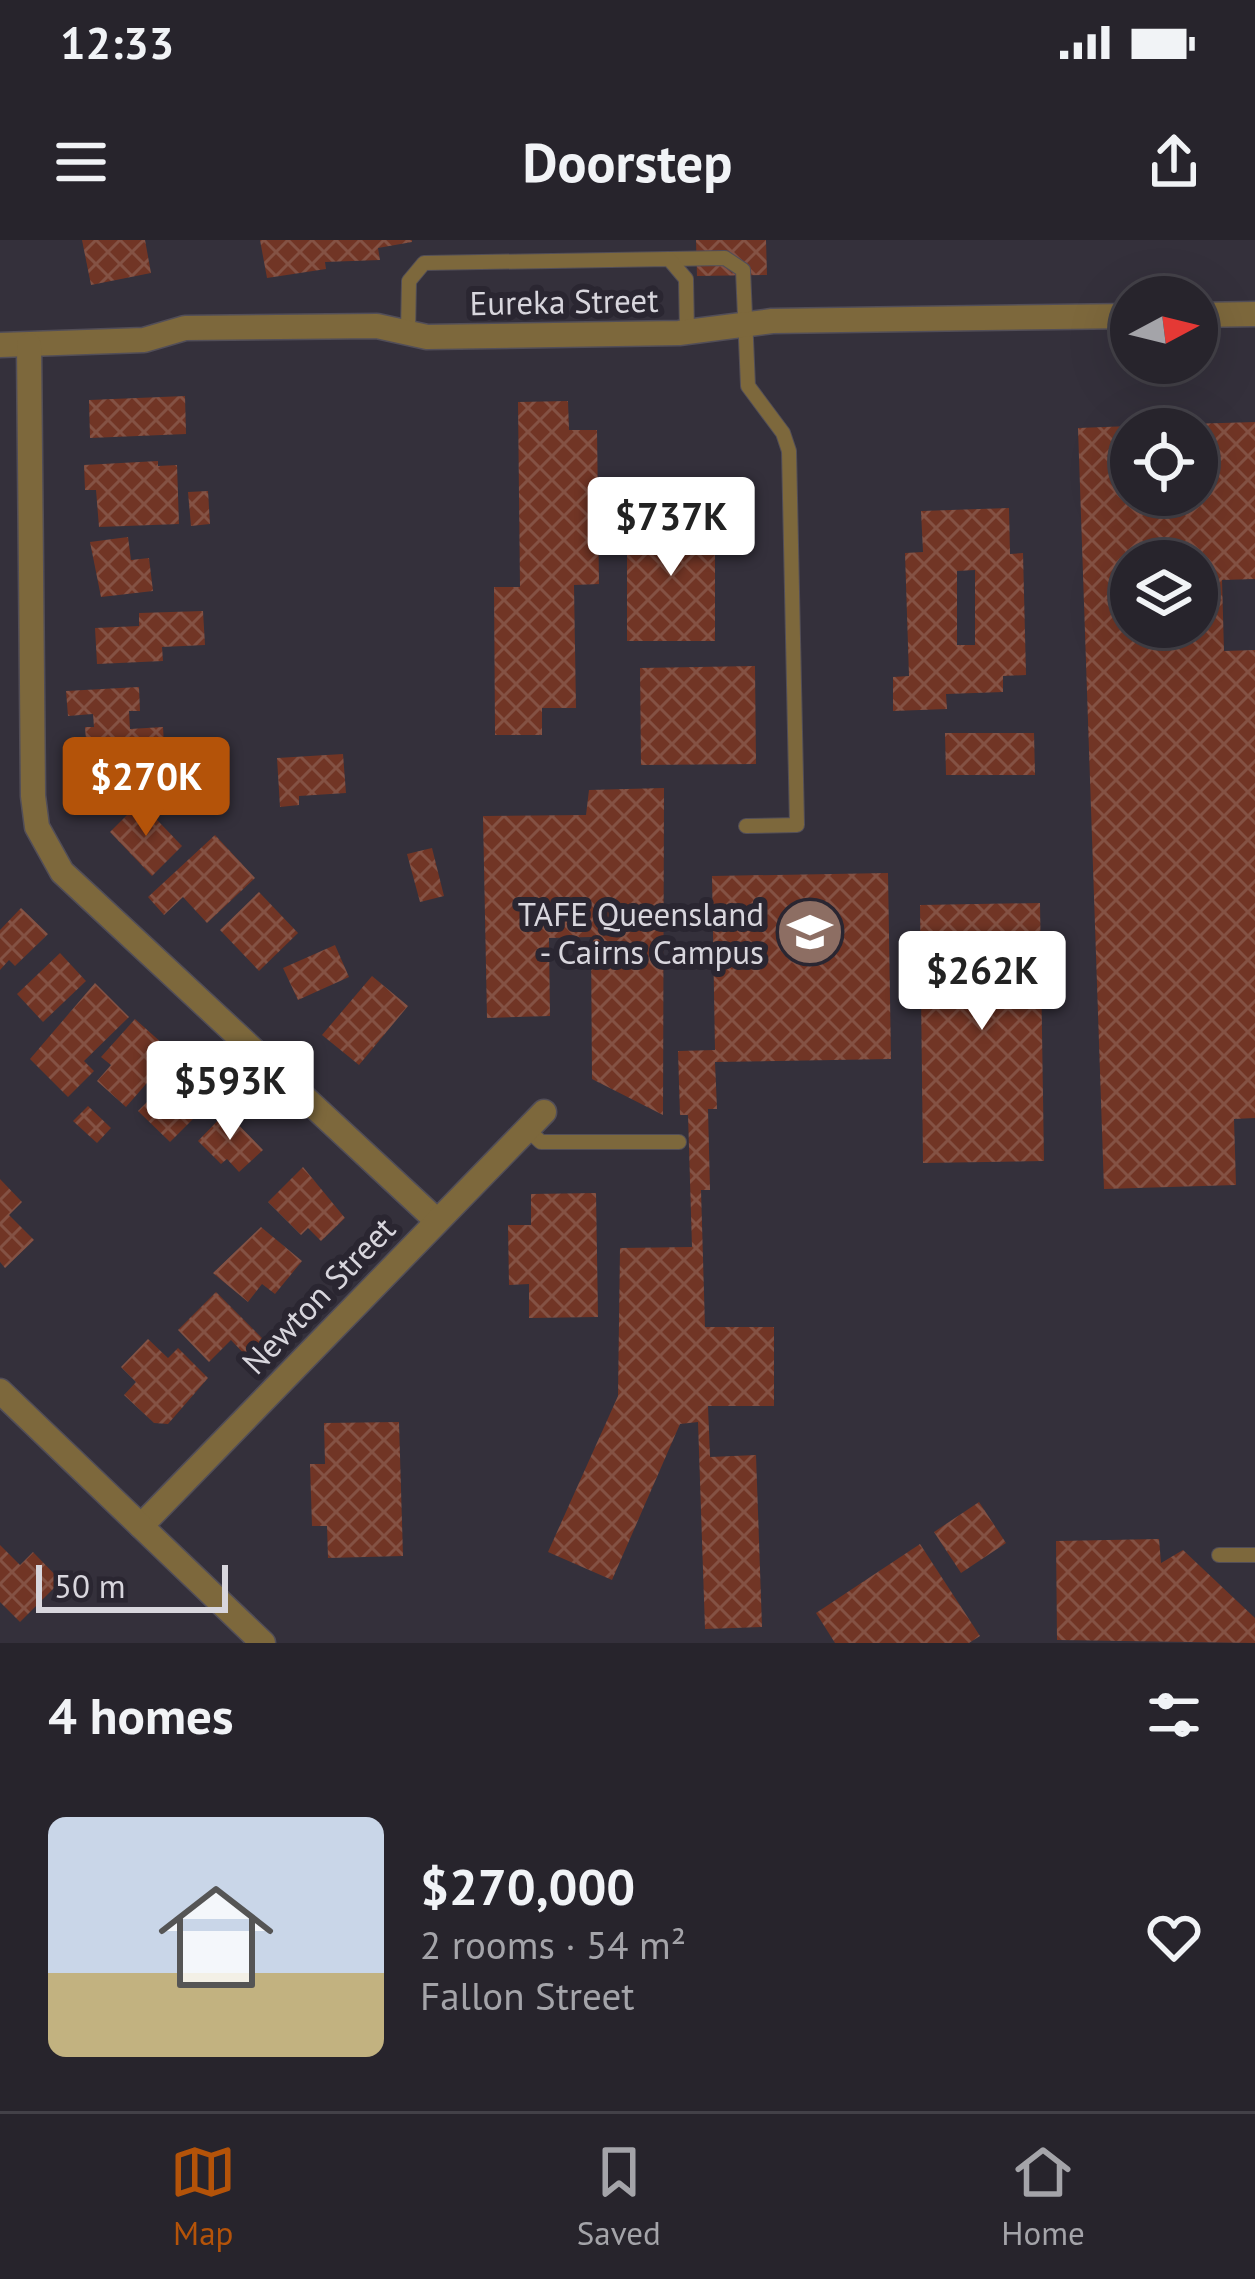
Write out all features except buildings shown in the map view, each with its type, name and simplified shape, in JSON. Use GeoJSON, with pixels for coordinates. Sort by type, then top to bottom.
{"type":"FeatureCollection","features":[{"type":"Feature","properties":{"kind":"street"},"geometry":{"type":"LineString","coordinates":[[1218,315],[1255,314]]}},
{"type":"Feature","properties":{"kind":"street","name":"Eureka Street"},"geometry":{"type":"LineString","coordinates":[[0,345],[144,340],[184,328],[377,326],[427,337],[687,332],[747,323],[1110,316]]}},
{"type":"Feature","properties":{"kind":"street"},"geometry":{"type":"LineString","coordinates":[[29,345],[32,777],[37,827],[47,851],[62,872],[436,1220]]}},
{"type":"Feature","properties":{"kind":"street","name":"Newton Street"},"geometry":{"type":"LineString","coordinates":[[141,1526],[536,1121]]}},
{"type":"Feature","properties":{"kind":"street"},"geometry":{"type":"LineString","coordinates":[[0,1391],[263,1643]]}},
{"type":"Feature","properties":{"kind":"lane"},"geometry":{"type":"LineString","coordinates":[[670,259],[686,279],[687,332]]}},
{"type":"Feature","properties":{"kind":"lane"},"geometry":{"type":"LineString","coordinates":[[408,332],[409,281],[424,263],[735,262],[746,280],[748,386],[783,433],[790,456],[797,825],[746,826]]}},
{"type":"Feature","properties":{"kind":"lane"},"geometry":{"type":"LineString","coordinates":[[536,1121],[541,1142],[679,1142]]}},
{"type":"Feature","properties":{"kind":"lane"},"geometry":{"type":"LineString","coordinates":[[1219,1555],[1255,1555]]}},
{"type":"Feature","properties":{"kind":"place","name":"TAFE Queensland - Cairns Campus"},"geometry":{"type":"Point","coordinates":[810,932]}}]}
